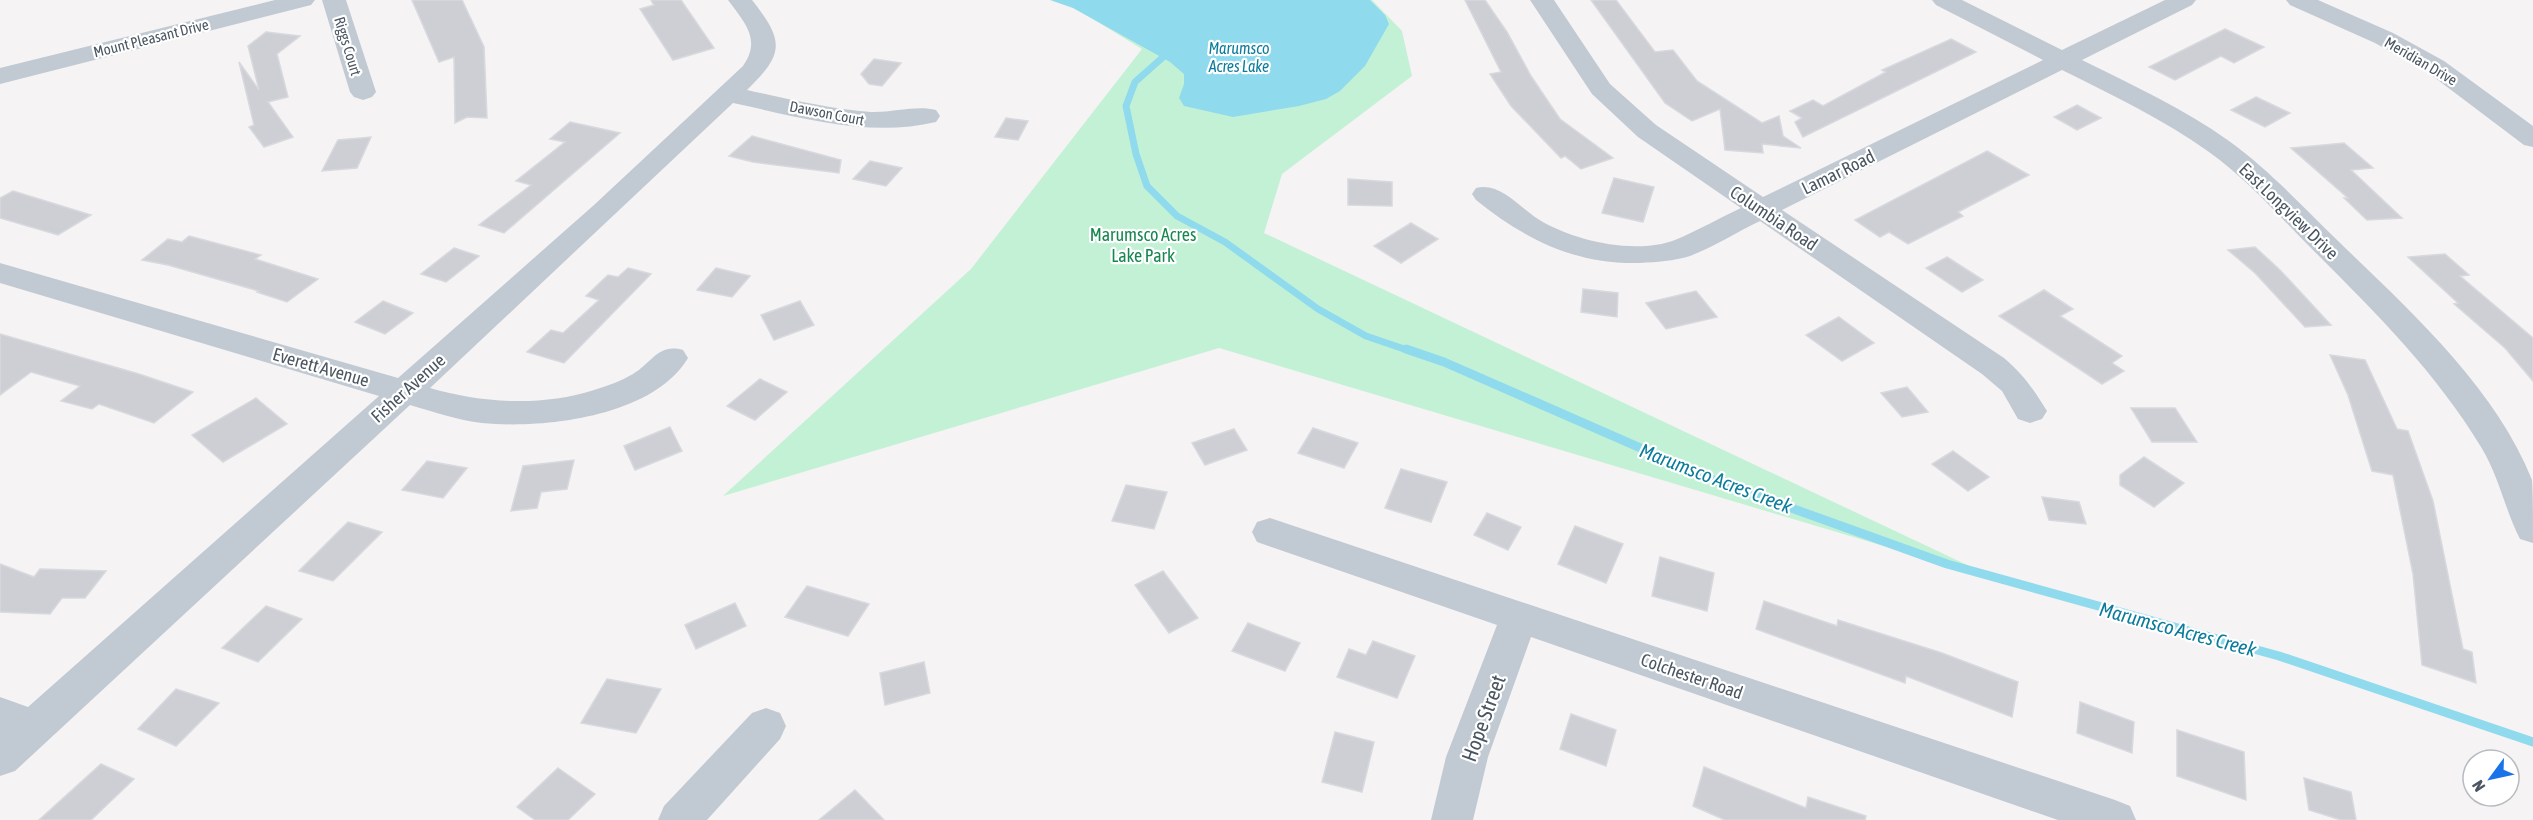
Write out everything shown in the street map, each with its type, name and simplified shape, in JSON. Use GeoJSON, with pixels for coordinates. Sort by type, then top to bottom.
{"type":"FeatureCollection","features":[{"type":"Feature","properties":{"kind":"street","name":"Mount Pleasant Drive"},"geometry":{"type":"LineString","coordinates":[[0,76],[218,10],[303,0]]}},
{"type":"Feature","properties":{"kind":"street","name":"Riggs Court"},"geometry":{"type":"LineString","coordinates":[[334,0],[363,92]]}},
{"type":"Feature","properties":{"kind":"street","name":"Fisher Avenue"},"geometry":{"type":"LineString","coordinates":[[0,758],[17,721],[405,392],[759,63],[766,47],[763,32],[740,0]]}},
{"type":"Feature","properties":{"kind":"street","name":"Columbia Road"},"geometry":{"type":"LineString","coordinates":[[1542,0],[1583,65],[1620,107],[1647,131],[1993,366],[2013,383],[2030,411]]}},
{"type":"Feature","properties":{"kind":"street","name":"East Longview Drive"},"geometry":{"type":"LineString","coordinates":[[1944,0],[2165,112],[2222,149],[2258,180],[2427,346],[2484,420],[2509,464],[2525,500],[2533,529]]}},
{"type":"Feature","properties":{"kind":"street","name":"Lamar Road"},"geometry":{"type":"LineString","coordinates":[[1486,194],[1510,215],[1559,242],[1602,253],[1629,255],[1680,249],[2184,0]]}},
{"type":"Feature","properties":{"kind":"street","name":"Meridian Drive"},"geometry":{"type":"LineString","coordinates":[[2298,0],[2384,38],[2435,66],[2533,140]]}},
{"type":"Feature","properties":{"kind":"street","name":"Dawson Court"},"geometry":{"type":"LineString","coordinates":[[728,94],[861,120],[902,121],[927,116]]}},
{"type":"Feature","properties":{"kind":"street","name":"Everett Avenue"},"geometry":{"type":"LineString","coordinates":[[0,273],[480,412],[546,412],[581,405],[614,395],[646,381],[672,358]]}},
{"type":"Feature","properties":{"kind":"street","name":"Colchester Road"},"geometry":{"type":"LineString","coordinates":[[1270,532],[2115,820]]}},
{"type":"Feature","properties":{"kind":"street","name":"Hope Street"},"geometry":{"type":"LineString","coordinates":[[1452,820],[1467,757],[1519,617]]}},
{"type":"Feature","properties":{"kind":"street"},"geometry":{"type":"LineString","coordinates":[[679,820],[766,726]]}},
{"type":"Feature","properties":{"kind":"green space","name":"Marumsco Acres Lake Park"},"geometry":{"type":"Polygon","coordinates":[[[1062,0],[1372,0],[1402,31],[1412,76],[1282,174],[1264,233],[2001,581],[1219,348],[723,496],[971,269],[1142,49],[1062,0]]]}},
{"type":"Feature","properties":{"kind":"water","name":"Marumsco Acres Lake"},"geometry":{"type":"Polygon","coordinates":[[[1050,0],[1370,0],[1385,15],[1389,24],[1365,66],[1340,91],[1326,99],[1299,106],[1233,117],[1184,106],[1179,98],[1184,84],[1184,74],[1170,62],[1073,8],[1050,0]]]}},
{"type":"Feature","properties":{"kind":"building"},"geometry":{"type":"Polygon","coordinates":[[[412,0],[462,0],[484,47],[487,118],[467,117],[455,123],[454,57],[439,62],[412,0]]]}},
{"type":"Feature","properties":{"kind":"building"},"geometry":{"type":"Polygon","coordinates":[[[651,0],[681,0],[714,48],[673,60],[640,9],[654,5],[651,0]]]}},
{"type":"Feature","properties":{"kind":"building"},"geometry":{"type":"Polygon","coordinates":[[[1465,0],[1485,0],[1560,119],[1613,158],[1581,169],[1565,156],[1561,158],[1511,106],[1490,74],[1501,72],[1465,0]]]}},
{"type":"Feature","properties":{"kind":"building"},"geometry":{"type":"Polygon","coordinates":[[[1591,0],[1616,0],[1655,52],[1673,50],[1697,81],[1762,123],[1779,116],[1783,136],[1801,148],[1762,144],[1763,153],[1725,150],[1720,109],[1692,121],[1665,103],[1591,0]]]}},
{"type":"Feature","properties":{"kind":"building"},"geometry":{"type":"Polygon","coordinates":[[[2225,29],[2264,47],[2234,63],[2221,56],[2175,80],[2149,67],[2225,29]]]}},
{"type":"Feature","properties":{"kind":"building"},"geometry":{"type":"Polygon","coordinates":[[[266,32],[300,36],[277,54],[288,97],[268,102],[293,137],[264,147],[249,127],[254,125],[239,62],[259,90],[248,46],[266,32]]]}},
{"type":"Feature","properties":{"kind":"building"},"geometry":{"type":"Polygon","coordinates":[[[1951,39],[1976,52],[1803,137],[1795,122],[1802,118],[1790,111],[1813,100],[1823,106],[1886,72],[1882,70],[1951,39]]]}},
{"type":"Feature","properties":{"kind":"building"},"geometry":{"type":"Polygon","coordinates":[[[874,59],[901,63],[882,86],[869,84],[861,74],[874,59]]]}},
{"type":"Feature","properties":{"kind":"building"},"geometry":{"type":"Polygon","coordinates":[[[2256,97],[2290,113],[2265,127],[2231,110],[2256,97]]]}},
{"type":"Feature","properties":{"kind":"building"},"geometry":{"type":"Polygon","coordinates":[[[2077,105],[2101,118],[2077,130],[2054,117],[2077,105]]]}},
{"type":"Feature","properties":{"kind":"building"},"geometry":{"type":"Polygon","coordinates":[[[1006,118],[1028,121],[1018,140],[995,137],[1006,118]]]}},
{"type":"Feature","properties":{"kind":"building"},"geometry":{"type":"Polygon","coordinates":[[[570,122],[620,133],[504,233],[479,225],[531,185],[516,181],[565,142],[550,139],[570,122]]]}},
{"type":"Feature","properties":{"kind":"building"},"geometry":{"type":"Polygon","coordinates":[[[752,136],[841,160],[839,173],[753,162],[729,156],[752,136]]]}},
{"type":"Feature","properties":{"kind":"building"},"geometry":{"type":"Polygon","coordinates":[[[371,137],[357,168],[322,171],[338,140],[371,137]]]}},
{"type":"Feature","properties":{"kind":"building"},"geometry":{"type":"Polygon","coordinates":[[[2344,143],[2373,168],[2351,170],[2402,218],[2367,220],[2344,198],[2348,198],[2291,148],[2344,143]]]}},
{"type":"Feature","properties":{"kind":"building"},"geometry":{"type":"Polygon","coordinates":[[[1987,151],[2029,175],[1958,212],[1963,216],[1908,244],[1889,232],[1880,237],[1855,220],[1987,151]]]}},
{"type":"Feature","properties":{"kind":"building"},"geometry":{"type":"Polygon","coordinates":[[[870,161],[902,168],[886,186],[853,179],[870,161]]]}},
{"type":"Feature","properties":{"kind":"building"},"geometry":{"type":"Polygon","coordinates":[[[1614,178],[1654,187],[1643,222],[1602,213],[1614,178]]]}},
{"type":"Feature","properties":{"kind":"building"},"geometry":{"type":"Polygon","coordinates":[[[1348,179],[1392,182],[1392,206],[1348,205],[1348,179]]]}},
{"type":"Feature","properties":{"kind":"building"},"geometry":{"type":"Polygon","coordinates":[[[13,191],[91,215],[58,235],[0,218],[0,198],[13,191]]]}},
{"type":"Feature","properties":{"kind":"building"},"geometry":{"type":"Polygon","coordinates":[[[1411,223],[1438,239],[1401,263],[1374,246],[1411,223]]]}},
{"type":"Feature","properties":{"kind":"building"},"geometry":{"type":"Polygon","coordinates":[[[189,236],[261,255],[255,259],[318,279],[287,302],[257,292],[259,291],[168,265],[142,260],[168,239],[182,242],[189,236]]]}},
{"type":"Feature","properties":{"kind":"building"},"geometry":{"type":"Polygon","coordinates":[[[2255,247],[2280,270],[2331,325],[2305,327],[2255,273],[2228,250],[2255,247]]]}},
{"type":"Feature","properties":{"kind":"building"},"geometry":{"type":"Polygon","coordinates":[[[454,248],[479,256],[446,282],[421,274],[454,248]]]}},
{"type":"Feature","properties":{"kind":"building"},"geometry":{"type":"Polygon","coordinates":[[[2445,254],[2469,275],[2460,276],[2533,338],[2533,381],[2505,348],[2454,304],[2458,303],[2408,257],[2445,254]]]}},
{"type":"Feature","properties":{"kind":"building"},"geometry":{"type":"Polygon","coordinates":[[[1947,257],[1983,280],[1962,292],[1926,268],[1947,257]]]}},
{"type":"Feature","properties":{"kind":"building"},"geometry":{"type":"Polygon","coordinates":[[[628,268],[651,274],[564,363],[527,352],[551,330],[563,333],[599,300],[586,296],[608,275],[618,277],[628,268]]]}},
{"type":"Feature","properties":{"kind":"building"},"geometry":{"type":"Polygon","coordinates":[[[716,268],[750,276],[732,297],[697,290],[716,268]]]}},
{"type":"Feature","properties":{"kind":"building"},"geometry":{"type":"Polygon","coordinates":[[[1583,289],[1618,293],[1617,317],[1581,312],[1583,289]]]}},
{"type":"Feature","properties":{"kind":"building"},"geometry":{"type":"Polygon","coordinates":[[[2044,290],[2073,309],[2060,316],[2122,356],[2112,363],[2124,371],[2102,384],[1999,316],[2044,290]]]}},
{"type":"Feature","properties":{"kind":"building"},"geometry":{"type":"Polygon","coordinates":[[[1696,291],[1717,317],[1666,329],[1646,303],[1696,291]]]}},
{"type":"Feature","properties":{"kind":"building"},"geometry":{"type":"Polygon","coordinates":[[[383,301],[413,313],[385,334],[355,322],[383,301]]]}},
{"type":"Feature","properties":{"kind":"building"},"geometry":{"type":"Polygon","coordinates":[[[800,301],[814,325],[774,340],[761,315],[800,301]]]}},
{"type":"Feature","properties":{"kind":"building"},"geometry":{"type":"Polygon","coordinates":[[[1839,317],[1874,343],[1842,361],[1806,335],[1839,317]]]}},
{"type":"Feature","properties":{"kind":"building"},"geometry":{"type":"Polygon","coordinates":[[[0,334],[193,392],[154,423],[99,404],[92,409],[61,401],[80,386],[31,372],[0,395],[0,334]]]}},
{"type":"Feature","properties":{"kind":"building"},"geometry":{"type":"Polygon","coordinates":[[[2330,355],[2365,360],[2397,429],[2408,431],[2433,501],[2463,649],[2472,652],[2476,683],[2422,665],[2413,574],[2393,475],[2372,471],[2348,395],[2330,355]]]}},
{"type":"Feature","properties":{"kind":"building"},"geometry":{"type":"Polygon","coordinates":[[[760,379],[787,392],[755,420],[727,406],[760,379]]]}},
{"type":"Feature","properties":{"kind":"building"},"geometry":{"type":"Polygon","coordinates":[[[1907,387],[1928,412],[1902,417],[1881,393],[1907,387]]]}},
{"type":"Feature","properties":{"kind":"building"},"geometry":{"type":"Polygon","coordinates":[[[256,398],[287,424],[223,462],[192,435],[256,398]]]}},
{"type":"Feature","properties":{"kind":"building"},"geometry":{"type":"Polygon","coordinates":[[[2131,408],[2175,408],[2197,442],[2152,442],[2131,408]]]}},
{"type":"Feature","properties":{"kind":"building"},"geometry":{"type":"Polygon","coordinates":[[[670,427],[682,451],[635,470],[624,446],[670,427]]]}},
{"type":"Feature","properties":{"kind":"building"},"geometry":{"type":"Polygon","coordinates":[[[1313,428],[1358,443],[1344,468],[1298,453],[1313,428]]]}},
{"type":"Feature","properties":{"kind":"building"},"geometry":{"type":"Polygon","coordinates":[[[1234,429],[1247,450],[1205,465],[1192,443],[1234,429]]]}},
{"type":"Feature","properties":{"kind":"building"},"geometry":{"type":"Polygon","coordinates":[[[1953,451],[1989,477],[1968,491],[1932,464],[1953,451]]]}},
{"type":"Feature","properties":{"kind":"building"},"geometry":{"type":"Polygon","coordinates":[[[2144,457],[2184,483],[2154,507],[2120,485],[2120,475],[2144,457]]]}},
{"type":"Feature","properties":{"kind":"building"},"geometry":{"type":"Polygon","coordinates":[[[574,460],[567,489],[541,492],[537,508],[511,511],[523,466],[574,460]]]}},
{"type":"Feature","properties":{"kind":"building"},"geometry":{"type":"Polygon","coordinates":[[[427,461],[467,468],[443,498],[402,490],[427,461]]]}},
{"type":"Feature","properties":{"kind":"building"},"geometry":{"type":"Polygon","coordinates":[[[1401,469],[1447,482],[1431,522],[1385,508],[1401,469]]]}},
{"type":"Feature","properties":{"kind":"building"},"geometry":{"type":"Polygon","coordinates":[[[1126,485],[1167,492],[1154,529],[1112,521],[1126,485]]]}},
{"type":"Feature","properties":{"kind":"building"},"geometry":{"type":"Polygon","coordinates":[[[2042,497],[2079,502],[2086,524],[2049,520],[2042,497]]]}},
{"type":"Feature","properties":{"kind":"building"},"geometry":{"type":"Polygon","coordinates":[[[1487,513],[1521,527],[1508,550],[1474,535],[1487,513]]]}},
{"type":"Feature","properties":{"kind":"building"},"geometry":{"type":"Polygon","coordinates":[[[348,522],[382,532],[333,581],[299,571],[348,522]]]}},
{"type":"Feature","properties":{"kind":"building"},"geometry":{"type":"Polygon","coordinates":[[[1575,526],[1623,544],[1606,583],[1558,564],[1575,526]]]}},
{"type":"Feature","properties":{"kind":"building"},"geometry":{"type":"Polygon","coordinates":[[[1660,557],[1714,573],[1707,611],[1652,596],[1660,557]]]}},
{"type":"Feature","properties":{"kind":"building"},"geometry":{"type":"Polygon","coordinates":[[[0,564],[34,577],[40,569],[106,571],[85,598],[62,598],[50,614],[0,612],[0,564]]]}},
{"type":"Feature","properties":{"kind":"building"},"geometry":{"type":"Polygon","coordinates":[[[1163,571],[1198,618],[1169,633],[1135,585],[1163,571]]]}},
{"type":"Feature","properties":{"kind":"building"},"geometry":{"type":"Polygon","coordinates":[[[807,586],[869,604],[848,636],[785,617],[807,586]]]}},
{"type":"Feature","properties":{"kind":"building"},"geometry":{"type":"Polygon","coordinates":[[[1764,601],[1837,626],[1838,620],[1942,653],[2018,682],[2012,717],[1906,676],[1905,683],[1756,629],[1764,601]]]}},
{"type":"Feature","properties":{"kind":"building"},"geometry":{"type":"Polygon","coordinates":[[[735,603],[746,626],[696,649],[685,625],[735,603]]]}},
{"type":"Feature","properties":{"kind":"building"},"geometry":{"type":"Polygon","coordinates":[[[266,606],[302,619],[258,662],[222,648],[266,606]]]}},
{"type":"Feature","properties":{"kind":"building"},"geometry":{"type":"Polygon","coordinates":[[[1248,623],[1300,643],[1285,671],[1232,651],[1248,623]]]}},
{"type":"Feature","properties":{"kind":"building"},"geometry":{"type":"Polygon","coordinates":[[[1373,641],[1415,656],[1397,698],[1337,677],[1349,649],[1366,655],[1373,641]]]}},
{"type":"Feature","properties":{"kind":"building"},"geometry":{"type":"Polygon","coordinates":[[[924,662],[930,693],[885,705],[880,673],[924,662]]]}},
{"type":"Feature","properties":{"kind":"building"},"geometry":{"type":"Polygon","coordinates":[[[607,679],[661,689],[636,733],[581,723],[607,679]]]}},
{"type":"Feature","properties":{"kind":"building"},"geometry":{"type":"Polygon","coordinates":[[[176,689],[219,703],[176,746],[138,729],[176,689]]]}},
{"type":"Feature","properties":{"kind":"building"},"geometry":{"type":"Polygon","coordinates":[[[2080,702],[2134,722],[2132,753],[2077,733],[2080,702]]]}},
{"type":"Feature","properties":{"kind":"building"},"geometry":{"type":"Polygon","coordinates":[[[1571,714],[1616,730],[1606,766],[1560,749],[1571,714]]]}},
{"type":"Feature","properties":{"kind":"building"},"geometry":{"type":"Polygon","coordinates":[[[2177,730],[2244,752],[2246,800],[2177,776],[2177,730]]]}},
{"type":"Feature","properties":{"kind":"building"},"geometry":{"type":"Polygon","coordinates":[[[1335,732],[1374,742],[1362,792],[1322,782],[1335,732]]]}},
{"type":"Feature","properties":{"kind":"building"},"geometry":{"type":"Polygon","coordinates":[[[101,764],[134,779],[91,820],[39,820],[101,764]]]}},
{"type":"Feature","properties":{"kind":"building"},"geometry":{"type":"Polygon","coordinates":[[[1704,767],[1806,808],[1808,797],[1866,816],[1865,820],[1725,820],[1693,806],[1704,767]]]}},
{"type":"Feature","properties":{"kind":"building"},"geometry":{"type":"Polygon","coordinates":[[[558,768],[595,794],[568,820],[535,820],[517,807],[558,768]]]}},
{"type":"Feature","properties":{"kind":"building"},"geometry":{"type":"Polygon","coordinates":[[[2304,778],[2351,792],[2356,820],[2341,820],[2309,810],[2304,778]]]}},
{"type":"Feature","properties":{"kind":"building"},"geometry":{"type":"Polygon","coordinates":[[[855,790],[884,820],[819,820],[855,790]]]}},
{"type":"Feature","properties":{"kind":"waterway","name":"Marumsco Acres Creek"},"geometry":{"type":"LineString","coordinates":[[1171,50],[1135,82],[1126,106],[1136,154],[1147,186],[1177,216],[1225,242],[1318,309],[1366,336],[1410,351]]}},
{"type":"Feature","properties":{"kind":"waterway","name":"Marumsco Acres Creek"},"geometry":{"type":"LineString","coordinates":[[1406,349],[1444,362],[1716,481],[1947,564],[2279,656],[2533,742]]}}]}
